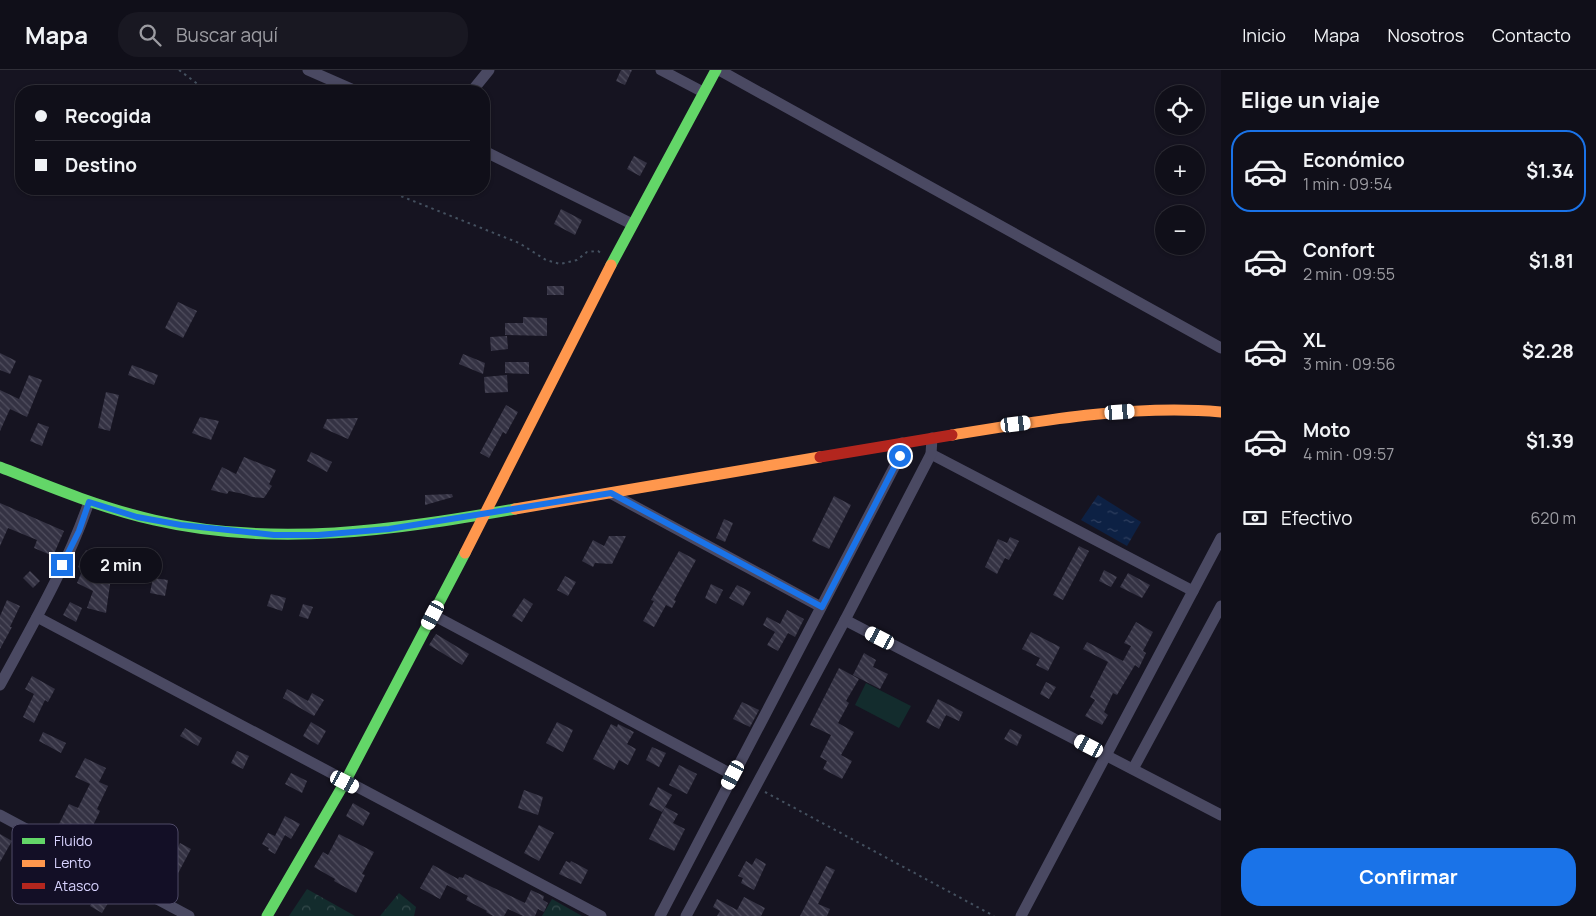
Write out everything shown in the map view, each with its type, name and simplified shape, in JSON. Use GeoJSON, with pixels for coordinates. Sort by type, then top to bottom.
{"type":"FeatureCollection","features":[{"type":"Feature","properties":{"kind":"main road"},"geometry":{"type":"LineString","coordinates":[[267,916],[345,782],[486,514],[612,262],[717,70]]}},
{"type":"Feature","properties":{"kind":"main road"},"geometry":{"type":"LineString","coordinates":[[0,467],[89,502],[137,517],[181,525],[274,535],[318,535],[389,529],[486,514],[999,427],[1120,412],[1164,409],[1221,412]]}},
{"type":"Feature","properties":{"kind":"street"},"geometry":{"type":"LineString","coordinates":[[308,70],[342,85]]}},
{"type":"Feature","properties":{"kind":"street"},"geometry":{"type":"LineString","coordinates":[[477,85],[488,70]]}},
{"type":"Feature","properties":{"kind":"street"},"geometry":{"type":"LineString","coordinates":[[662,70],[704,92]]}},
{"type":"Feature","properties":{"kind":"street"},"geometry":{"type":"LineString","coordinates":[[717,70],[1221,348]]}},
{"type":"Feature","properties":{"kind":"street"},"geometry":{"type":"LineString","coordinates":[[490,153],[632,224]]}},
{"type":"Feature","properties":{"kind":"street"},"geometry":{"type":"LineString","coordinates":[[686,916],[754,786],[845,620],[931,454],[932,438]]}},
{"type":"Feature","properties":{"kind":"street"},"geometry":{"type":"LineString","coordinates":[[660,916],[900,456],[902,443]]}},
{"type":"Feature","properties":{"kind":"street"},"geometry":{"type":"LineString","coordinates":[[931,454],[1193,591]]}},
{"type":"Feature","properties":{"kind":"street"},"geometry":{"type":"LineString","coordinates":[[611,493],[822,607]]}},
{"type":"Feature","properties":{"kind":"street"},"geometry":{"type":"LineString","coordinates":[[0,685],[79,531],[89,502]]}},
{"type":"Feature","properties":{"kind":"street"},"geometry":{"type":"LineString","coordinates":[[1021,916],[1221,538]]}},
{"type":"Feature","properties":{"kind":"street"},"geometry":{"type":"LineString","coordinates":[[1134,769],[1221,606]]}},
{"type":"Feature","properties":{"kind":"street"},"geometry":{"type":"LineString","coordinates":[[433,615],[733,775]]}},
{"type":"Feature","properties":{"kind":"street"},"geometry":{"type":"LineString","coordinates":[[36,617],[601,916]]}},
{"type":"Feature","properties":{"kind":"street"},"geometry":{"type":"LineString","coordinates":[[845,620],[1221,815]]}},
{"type":"Feature","properties":{"kind":"street"},"geometry":{"type":"LineString","coordinates":[[0,815],[17,824]]}},
{"type":"Feature","properties":{"kind":"street"},"geometry":{"type":"LineString","coordinates":[[167,904],[189,916]]}},
{"type":"Feature","properties":{"kind":"path"},"geometry":{"type":"LineString","coordinates":[[179,70],[199,85]]}},
{"type":"Feature","properties":{"kind":"path"},"geometry":{"type":"LineString","coordinates":[[398,195],[519,243],[546,260],[560,264],[577,260],[588,252],[598,251],[612,262]]}},
{"type":"Feature","properties":{"kind":"path"},"geometry":{"type":"LineString","coordinates":[[754,786],[994,916]]}},
{"type":"Feature","properties":{"kind":"green space"},"geometry":{"type":"Polygon","coordinates":[[[866,683],[911,706],[899,728],[855,705],[866,683]]]}},
{"type":"Feature","properties":{"kind":"green space"},"geometry":{"type":"Polygon","coordinates":[[[307,889],[355,916],[289,916],[307,889]]]}},
{"type":"Feature","properties":{"kind":"green space"},"geometry":{"type":"Polygon","coordinates":[[[399,893],[416,907],[414,916],[380,916],[399,893]]]}},
{"type":"Feature","properties":{"kind":"green space"},"geometry":{"type":"Polygon","coordinates":[[[552,899],[582,916],[542,916],[552,899]]]}},
{"type":"Feature","properties":{"kind":"water"},"geometry":{"type":"Polygon","coordinates":[[[1098,495],[1141,522],[1127,546],[1081,520],[1098,495]]]}},
{"type":"Feature","properties":{"kind":"building"},"geometry":{"type":"Polygon","coordinates":[[[621,70],[632,70],[625,85],[616,81],[621,70]]]}},
{"type":"Feature","properties":{"kind":"building"},"geometry":{"type":"Polygon","coordinates":[[[634,156],[647,163],[640,176],[627,169],[634,156]]]}},
{"type":"Feature","properties":{"kind":"building"},"geometry":{"type":"Polygon","coordinates":[[[561,209],[582,220],[575,235],[554,224],[561,209]]]}},
{"type":"Feature","properties":{"kind":"building"},"geometry":{"type":"Polygon","coordinates":[[[547,286],[564,286],[564,295],[547,295],[547,286]]]}},
{"type":"Feature","properties":{"kind":"building"},"geometry":{"type":"Polygon","coordinates":[[[178,302],[197,311],[183,338],[165,328],[178,302]]]}},
{"type":"Feature","properties":{"kind":"building"},"geometry":{"type":"Polygon","coordinates":[[[523,317],[547,318],[547,336],[505,335],[505,323],[523,323],[523,317]]]}},
{"type":"Feature","properties":{"kind":"building"},"geometry":{"type":"Polygon","coordinates":[[[507,336],[508,349],[491,351],[490,337],[507,336]]]}},
{"type":"Feature","properties":{"kind":"building"},"geometry":{"type":"Polygon","coordinates":[[[0,353],[16,361],[10,374],[0,370],[0,353]]]}},
{"type":"Feature","properties":{"kind":"building"},"geometry":{"type":"Polygon","coordinates":[[[463,354],[485,363],[483,374],[459,364],[463,354]]]}},
{"type":"Feature","properties":{"kind":"building"},"geometry":{"type":"Polygon","coordinates":[[[505,362],[529,362],[529,374],[505,373],[505,362]]]}},
{"type":"Feature","properties":{"kind":"building"},"geometry":{"type":"Polygon","coordinates":[[[132,365],[158,375],[154,385],[128,375],[132,365]]]}},
{"type":"Feature","properties":{"kind":"building"},"geometry":{"type":"Polygon","coordinates":[[[29,375],[42,380],[27,417],[10,409],[0,431],[0,390],[19,399],[29,375]]]}},
{"type":"Feature","properties":{"kind":"building"},"geometry":{"type":"Polygon","coordinates":[[[507,375],[508,392],[485,393],[484,377],[507,375]]]}},
{"type":"Feature","properties":{"kind":"building"},"geometry":{"type":"Polygon","coordinates":[[[106,392],[119,395],[110,431],[98,428],[106,392]]]}},
{"type":"Feature","properties":{"kind":"building"},"geometry":{"type":"Polygon","coordinates":[[[506,405],[518,412],[506,434],[503,432],[489,458],[480,453],[506,405]]]}},
{"type":"Feature","properties":{"kind":"building"},"geometry":{"type":"Polygon","coordinates":[[[200,417],[219,421],[211,440],[192,433],[200,417]]]}},
{"type":"Feature","properties":{"kind":"building"},"geometry":{"type":"Polygon","coordinates":[[[358,418],[348,439],[323,428],[327,419],[358,418]]]}},
{"type":"Feature","properties":{"kind":"building"},"geometry":{"type":"Polygon","coordinates":[[[38,423],[49,427],[42,446],[30,441],[38,423]]]}},
{"type":"Feature","properties":{"kind":"building"},"geometry":{"type":"Polygon","coordinates":[[[311,452],[332,462],[327,472],[307,461],[311,452]]]}},
{"type":"Feature","properties":{"kind":"building"},"geometry":{"type":"Polygon","coordinates":[[[244,457],[276,470],[269,484],[272,486],[264,498],[229,491],[227,494],[211,490],[222,467],[236,474],[244,457]]]}},
{"type":"Feature","properties":{"kind":"building"},"geometry":{"type":"Polygon","coordinates":[[[452,494],[453,497],[425,505],[425,495],[452,494]]]}},
{"type":"Feature","properties":{"kind":"building"},"geometry":{"type":"Polygon","coordinates":[[[834,496],[851,505],[829,549],[812,541],[834,496]]]}},
{"type":"Feature","properties":{"kind":"building"},"geometry":{"type":"Polygon","coordinates":[[[0,503],[64,531],[53,556],[34,548],[37,540],[8,528],[0,546],[0,503]]]}},
{"type":"Feature","properties":{"kind":"building"},"geometry":{"type":"Polygon","coordinates":[[[724,519],[733,523],[725,542],[716,538],[724,519]]]}},
{"type":"Feature","properties":{"kind":"building"},"geometry":{"type":"Polygon","coordinates":[[[609,536],[626,536],[612,564],[595,563],[593,567],[582,561],[593,540],[604,546],[609,536]]]}},
{"type":"Feature","properties":{"kind":"building"},"geometry":{"type":"Polygon","coordinates":[[[1010,537],[1019,541],[1009,560],[1005,558],[997,574],[985,567],[998,539],[1007,543],[1010,537]]]}},
{"type":"Feature","properties":{"kind":"building"},"geometry":{"type":"Polygon","coordinates":[[[1079,546],[1089,551],[1063,600],[1053,595],[1079,546]]]}},
{"type":"Feature","properties":{"kind":"building"},"geometry":{"type":"Polygon","coordinates":[[[86,550],[111,561],[109,569],[112,570],[106,613],[87,608],[93,591],[77,583],[83,569],[78,567],[86,550]]]}},
{"type":"Feature","properties":{"kind":"building"},"geometry":{"type":"Polygon","coordinates":[[[679,551],[696,560],[674,600],[676,601],[672,608],[666,605],[654,627],[643,621],[654,601],[651,600],[679,551]]]}},
{"type":"Feature","properties":{"kind":"building"},"geometry":{"type":"Polygon","coordinates":[[[1104,570],[1117,577],[1111,587],[1099,581],[1104,570]]]}},
{"type":"Feature","properties":{"kind":"building"},"geometry":{"type":"Polygon","coordinates":[[[30,571],[40,581],[33,588],[23,578],[30,571]]]}},
{"type":"Feature","properties":{"kind":"building"},"geometry":{"type":"Polygon","coordinates":[[[1128,573],[1150,585],[1142,598],[1120,587],[1128,573]]]}},
{"type":"Feature","properties":{"kind":"building"},"geometry":{"type":"Polygon","coordinates":[[[565,576],[576,582],[568,596],[557,590],[565,576]]]}},
{"type":"Feature","properties":{"kind":"building"},"geometry":{"type":"Polygon","coordinates":[[[153,578],[168,580],[165,596],[150,593],[153,578]]]}},
{"type":"Feature","properties":{"kind":"building"},"geometry":{"type":"Polygon","coordinates":[[[711,584],[723,590],[716,604],[705,598],[711,584]]]}},
{"type":"Feature","properties":{"kind":"building"},"geometry":{"type":"Polygon","coordinates":[[[737,585],[751,592],[743,606],[729,598],[737,585]]]}},
{"type":"Feature","properties":{"kind":"building"},"geometry":{"type":"Polygon","coordinates":[[[271,594],[286,598],[282,611],[267,606],[271,594]]]}},
{"type":"Feature","properties":{"kind":"building"},"geometry":{"type":"Polygon","coordinates":[[[524,598],[533,604],[522,622],[512,616],[524,598]]]}},
{"type":"Feature","properties":{"kind":"building"},"geometry":{"type":"Polygon","coordinates":[[[7,600],[20,606],[10,627],[12,627],[0,649],[0,616],[7,600]]]}},
{"type":"Feature","properties":{"kind":"building"},"geometry":{"type":"Polygon","coordinates":[[[70,602],[82,608],[76,622],[63,615],[70,602]]]}},
{"type":"Feature","properties":{"kind":"building"},"geometry":{"type":"Polygon","coordinates":[[[303,604],[313,607],[308,619],[299,616],[303,604]]]}},
{"type":"Feature","properties":{"kind":"building"},"geometry":{"type":"Polygon","coordinates":[[[787,610],[804,619],[795,637],[788,633],[778,651],[767,645],[775,632],[763,625],[767,617],[780,624],[787,610]]]}},
{"type":"Feature","properties":{"kind":"building"},"geometry":{"type":"Polygon","coordinates":[[[1136,622],[1153,632],[1143,651],[1146,653],[1139,668],[1135,665],[1117,695],[1113,693],[1104,712],[1108,715],[1102,725],[1085,716],[1095,700],[1090,697],[1108,662],[1083,649],[1087,642],[1123,661],[1131,646],[1124,643],[1136,622]]]}},
{"type":"Feature","properties":{"kind":"building"},"geometry":{"type":"Polygon","coordinates":[[[1031,632],[1060,647],[1048,671],[1036,665],[1040,658],[1022,649],[1031,632]]]}},
{"type":"Feature","properties":{"kind":"building"},"geometry":{"type":"Polygon","coordinates":[[[436,634],[469,654],[462,665],[429,645],[436,634]]]}},
{"type":"Feature","properties":{"kind":"building"},"geometry":{"type":"Polygon","coordinates":[[[864,653],[876,660],[873,667],[888,674],[880,689],[853,675],[864,653]]]}},
{"type":"Feature","properties":{"kind":"building"},"geometry":{"type":"Polygon","coordinates":[[[839,668],[859,679],[846,701],[849,703],[838,723],[854,732],[841,755],[852,761],[842,779],[823,769],[827,761],[820,757],[831,735],[810,725],[839,668]]]}},
{"type":"Feature","properties":{"kind":"building"},"geometry":{"type":"Polygon","coordinates":[[[32,676],[55,689],[48,702],[45,700],[34,723],[23,717],[34,694],[25,689],[32,676]]]}},
{"type":"Feature","properties":{"kind":"building"},"geometry":{"type":"Polygon","coordinates":[[[1046,682],[1056,687],[1049,699],[1040,694],[1046,682]]]}},
{"type":"Feature","properties":{"kind":"building"},"geometry":{"type":"Polygon","coordinates":[[[287,689],[308,701],[312,693],[324,700],[314,716],[283,698],[287,689]]]}},
{"type":"Feature","properties":{"kind":"building"},"geometry":{"type":"Polygon","coordinates":[[[938,699],[963,712],[959,721],[946,715],[939,729],[926,722],[938,699]]]}},
{"type":"Feature","properties":{"kind":"building"},"geometry":{"type":"Polygon","coordinates":[[[742,702],[759,710],[750,727],[733,719],[742,702]]]}},
{"type":"Feature","properties":{"kind":"building"},"geometry":{"type":"Polygon","coordinates":[[[311,722],[326,731],[318,745],[303,736],[311,722]]]}},
{"type":"Feature","properties":{"kind":"building"},"geometry":{"type":"Polygon","coordinates":[[[557,722],[573,730],[563,752],[546,743],[557,722]]]}},
{"type":"Feature","properties":{"kind":"building"},"geometry":{"type":"Polygon","coordinates":[[[611,724],[617,727],[618,724],[634,732],[627,744],[636,749],[628,765],[619,760],[614,770],[593,759],[611,724]]]}},
{"type":"Feature","properties":{"kind":"building"},"geometry":{"type":"Polygon","coordinates":[[[185,728],[202,738],[198,746],[180,736],[185,728]]]}},
{"type":"Feature","properties":{"kind":"building"},"geometry":{"type":"Polygon","coordinates":[[[1010,729],[1022,735],[1017,746],[1004,739],[1010,729]]]}},
{"type":"Feature","properties":{"kind":"building"},"geometry":{"type":"Polygon","coordinates":[[[43,732],[66,743],[61,753],[39,741],[43,732]]]}},
{"type":"Feature","properties":{"kind":"building"},"geometry":{"type":"Polygon","coordinates":[[[652,747],[666,753],[659,767],[646,760],[652,747]]]}},
{"type":"Feature","properties":{"kind":"building"},"geometry":{"type":"Polygon","coordinates":[[[237,751],[249,756],[243,769],[231,763],[237,751]]]}},
{"type":"Feature","properties":{"kind":"building"},"geometry":{"type":"Polygon","coordinates":[[[85,758],[106,768],[99,782],[108,786],[97,809],[100,811],[94,824],[59,824],[69,804],[78,808],[90,784],[75,777],[85,758]]]}},
{"type":"Feature","properties":{"kind":"building"},"geometry":{"type":"Polygon","coordinates":[[[679,765],[697,774],[687,794],[669,785],[679,765]]]}},
{"type":"Feature","properties":{"kind":"building"},"geometry":{"type":"Polygon","coordinates":[[[291,773],[307,781],[302,793],[285,784],[291,773]]]}},
{"type":"Feature","properties":{"kind":"building"},"geometry":{"type":"Polygon","coordinates":[[[658,787],[672,795],[662,812],[649,805],[658,787]]]}},
{"type":"Feature","properties":{"kind":"building"},"geometry":{"type":"Polygon","coordinates":[[[524,790],[543,797],[538,815],[518,808],[524,790]]]}},
{"type":"Feature","properties":{"kind":"building"},"geometry":{"type":"Polygon","coordinates":[[[353,803],[370,813],[363,826],[346,816],[353,803]]]}},
{"type":"Feature","properties":{"kind":"building"},"geometry":{"type":"Polygon","coordinates":[[[665,807],[678,814],[673,823],[685,829],[674,851],[649,839],[665,807]]]}},
{"type":"Feature","properties":{"kind":"building"},"geometry":{"type":"Polygon","coordinates":[[[285,816],[300,824],[291,839],[285,835],[275,854],[262,844],[268,833],[275,836],[285,816]]]}},
{"type":"Feature","properties":{"kind":"building"},"geometry":{"type":"Polygon","coordinates":[[[539,825],[554,833],[539,861],[524,853],[539,825]]]}},
{"type":"Feature","properties":{"kind":"building"},"geometry":{"type":"Polygon","coordinates":[[[0,834],[12,841],[0,862],[0,834]]]}},
{"type":"Feature","properties":{"kind":"building"},"geometry":{"type":"Polygon","coordinates":[[[339,834],[374,852],[362,874],[365,875],[356,893],[314,867],[323,852],[328,855],[339,834]]]}},
{"type":"Feature","properties":{"kind":"building"},"geometry":{"type":"Polygon","coordinates":[[[180,843],[191,849],[178,873],[178,847],[180,843]]]}},
{"type":"Feature","properties":{"kind":"building"},"geometry":{"type":"Polygon","coordinates":[[[756,858],[766,864],[754,890],[741,883],[743,878],[738,876],[746,861],[752,865],[756,858]]]}},
{"type":"Feature","properties":{"kind":"building"},"geometry":{"type":"Polygon","coordinates":[[[566,861],[570,863],[571,861],[588,870],[581,884],[559,874],[566,861]]]}},
{"type":"Feature","properties":{"kind":"building"},"geometry":{"type":"Polygon","coordinates":[[[433,865],[458,879],[459,877],[463,878],[465,874],[525,903],[531,890],[544,896],[543,900],[548,903],[544,912],[538,909],[535,916],[523,916],[508,909],[504,916],[493,916],[466,900],[468,896],[447,885],[440,899],[420,888],[433,865]]]}},
{"type":"Feature","properties":{"kind":"building"},"geometry":{"type":"Polygon","coordinates":[[[826,866],[835,870],[818,904],[830,909],[827,916],[800,916],[826,866]]]}},
{"type":"Feature","properties":{"kind":"building"},"geometry":{"type":"Polygon","coordinates":[[[744,897],[765,908],[761,916],[717,916],[720,911],[713,907],[717,899],[737,910],[744,897]]]}},
{"type":"Feature","properties":{"kind":"building"},"geometry":{"type":"Polygon","coordinates":[[[91,904],[107,904],[102,913],[90,906],[91,904]]]}},
{"type":"Feature","properties":{"kind":"traffic: fast"},"geometry":{"type":"LineString","coordinates":[[611,265],[716,70]]}},
{"type":"Feature","properties":{"kind":"traffic: fast"},"geometry":{"type":"LineString","coordinates":[[0,467],[76,496],[134,515],[199,528],[244,533],[334,533],[380,529],[425,524],[515,509]]}},
{"type":"Feature","properties":{"kind":"traffic: fast"},"geometry":{"type":"LineString","coordinates":[[267,916],[345,782],[465,553]]}},
{"type":"Feature","properties":{"kind":"traffic: slow"},"geometry":{"type":"LineString","coordinates":[[465,553],[611,265]]}},
{"type":"Feature","properties":{"kind":"traffic: slow"},"geometry":{"type":"LineString","coordinates":[[952,435],[1052,419],[1120,412],[1154,410],[1221,412]]}},
{"type":"Feature","properties":{"kind":"traffic: slow"},"geometry":{"type":"LineString","coordinates":[[515,509],[820,457]]}},
{"type":"Feature","properties":{"kind":"traffic: jam"},"geometry":{"type":"LineString","coordinates":[[820,457],[952,435]]}},
{"type":"Feature","properties":{"kind":"route"},"geometry":{"type":"LineString","coordinates":[[62,565],[79,531],[89,502],[137,517],[181,525],[274,535],[318,535],[389,529],[611,493],[822,607],[900,456]]}}]}
